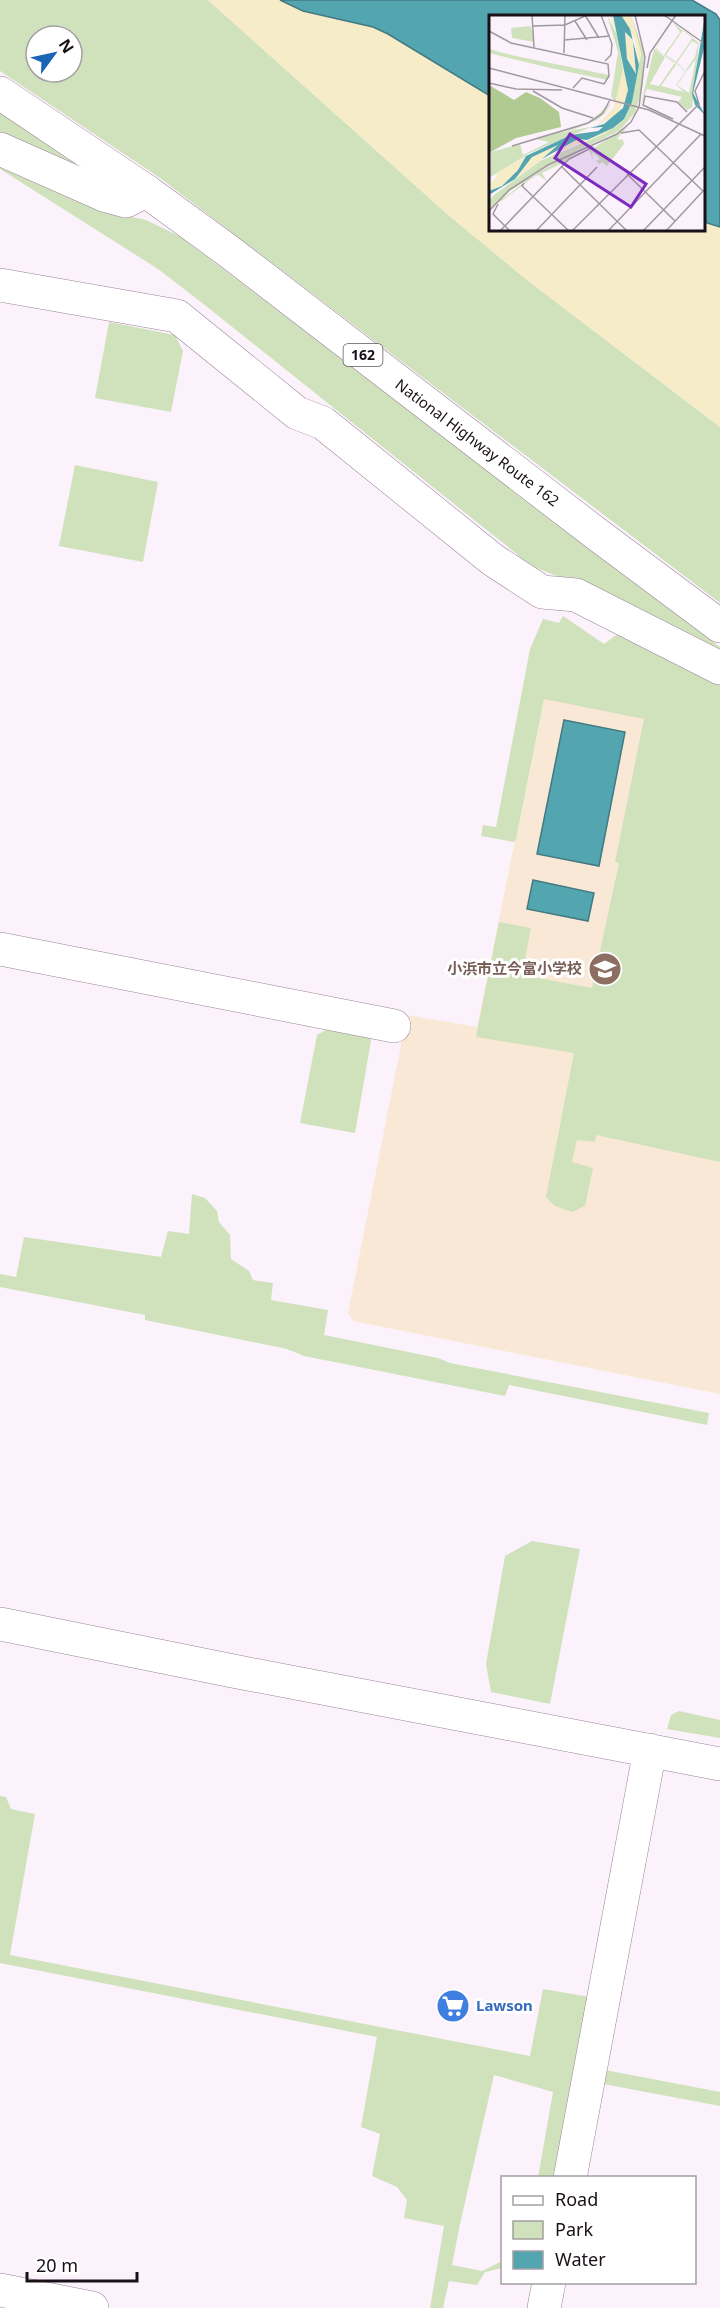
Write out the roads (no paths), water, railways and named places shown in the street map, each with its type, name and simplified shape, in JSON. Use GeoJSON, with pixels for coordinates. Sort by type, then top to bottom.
{"type":"FeatureCollection","features":[{"type":"Feature","properties":{"kind":"main road","name":"National Highway Route 162"},"geometry":{"type":"LineString","coordinates":[[0,93],[146,191],[227,250],[584,525],[720,626]]}},
{"type":"Feature","properties":{"kind":"main road"},"geometry":{"type":"LineString","coordinates":[[0,149],[104,195],[126,201],[146,191]]}},
{"type":"Feature","properties":{"kind":"main road"},"geometry":{"type":"LineString","coordinates":[[0,285],[177,316],[297,413],[324,423],[493,560],[542,592],[576,595],[720,668]]}},
{"type":"Feature","properties":{"kind":"main road"},"geometry":{"type":"LineString","coordinates":[[0,950],[394,1026]]}},
{"type":"Feature","properties":{"kind":"main road"},"geometry":{"type":"LineString","coordinates":[[0,1624],[720,1764]]}},
{"type":"Feature","properties":{"kind":"main road"},"geometry":{"type":"LineString","coordinates":[[570,2176],[650,1750]]}},
{"type":"Feature","properties":{"kind":"main road"},"geometry":{"type":"LineString","coordinates":[[544,2308],[549,2284]]}},
{"type":"Feature","properties":{"kind":"main road"},"geometry":{"type":"LineString","coordinates":[[0,2290],[92,2308]]}},
{"type":"Feature","properties":{"kind":"water"},"geometry":{"type":"Polygon","coordinates":[[[280,0],[692,0],[716,14],[720,20],[720,227],[705,222],[705,15],[489,15],[489,95],[373,27],[303,11],[280,0]]]}},
{"type":"Feature","properties":{"kind":"water"},"geometry":{"type":"Polygon","coordinates":[[[564,720],[625,732],[599,866],[537,854],[564,720]]]}},
{"type":"Feature","properties":{"kind":"water"},"geometry":{"type":"Polygon","coordinates":[[[533,880],[594,893],[588,921],[527,909],[533,880]]]}},
{"type":"Feature","properties":{"kind":"place","name":"小浜市立今富小学校"},"geometry":{"type":"Point","coordinates":[605,969]}},
{"type":"Feature","properties":{"kind":"place","name":"Lawson"},"geometry":{"type":"Point","coordinates":[453,2006]}}]}
